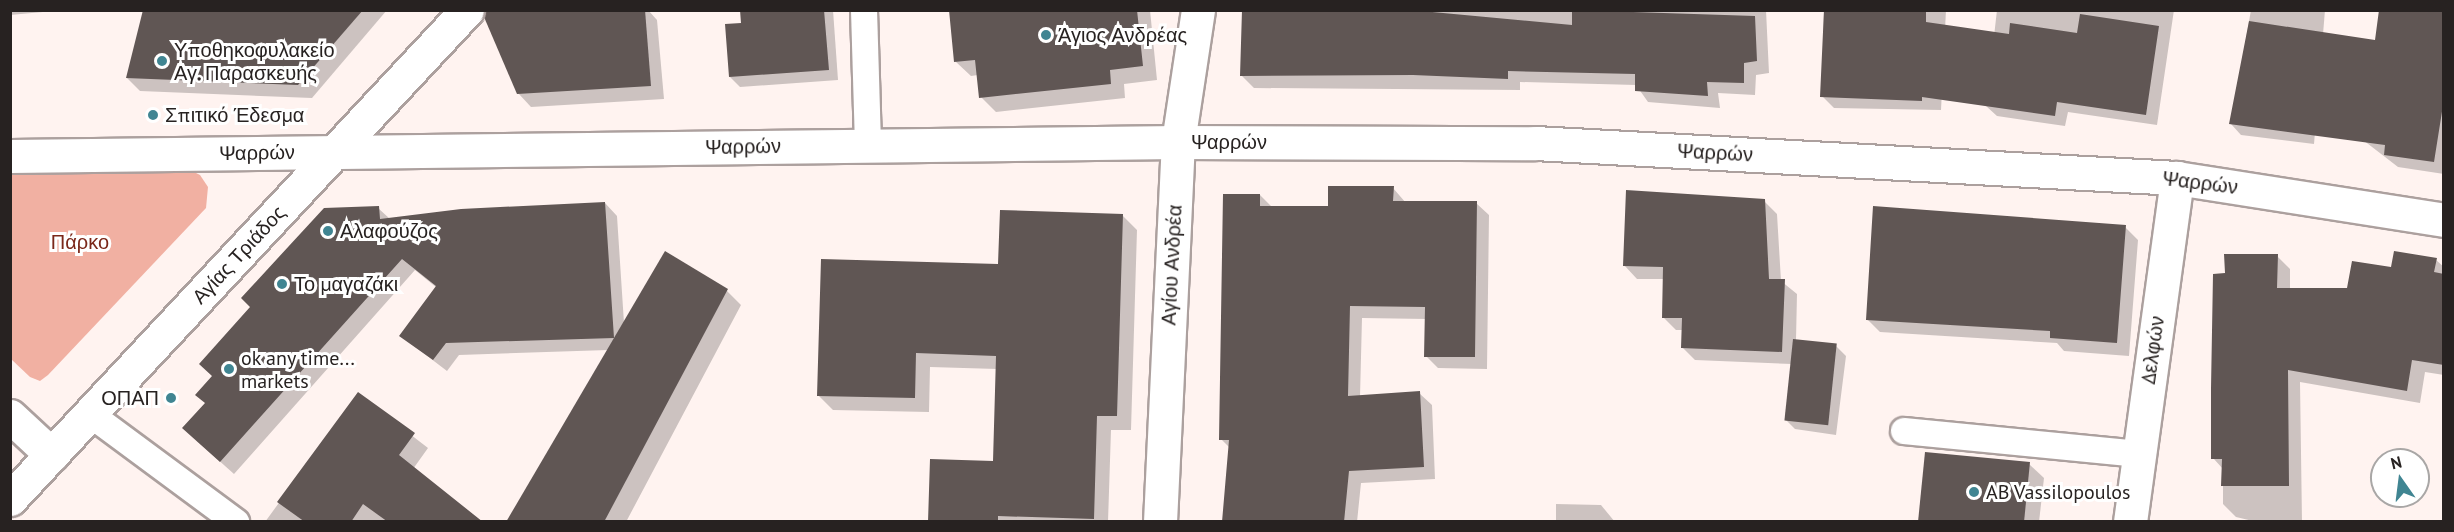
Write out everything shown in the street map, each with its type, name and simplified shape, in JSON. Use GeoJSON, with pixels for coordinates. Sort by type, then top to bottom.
{"type":"FeatureCollection","features":[{"type":"Feature","properties":{"kind":"street","name":"Αγίας Τριάδος"},"geometry":{"type":"LineString","coordinates":[[10,499],[467,10]]}},
{"type":"Feature","properties":{"kind":"street","name":"Αγίου Ανδρέα"},"geometry":{"type":"LineString","coordinates":[[1160,522],[1178,142],[1198,10]]}},
{"type":"Feature","properties":{"kind":"street","name":"Ψαρρών"},"geometry":{"type":"LineString","coordinates":[[10,156],[1178,142],[1535,143],[2176,178],[2444,220]]}},
{"type":"Feature","properties":{"kind":"street","name":"Δελφών"},"geometry":{"type":"LineString","coordinates":[[2130,522],[2176,178]]}},
{"type":"Feature","properties":{"kind":"street"},"geometry":{"type":"LineString","coordinates":[[10,416],[51,455]]}},
{"type":"Feature","properties":{"kind":"lane"},"geometry":{"type":"LineString","coordinates":[[864,10],[868,146]]}},
{"type":"Feature","properties":{"kind":"lane"},"geometry":{"type":"LineString","coordinates":[[90,414],[236,522]]}},
{"type":"Feature","properties":{"kind":"lane"},"geometry":{"type":"LineString","coordinates":[[1904,431],[2139,454]]}},
{"type":"Feature","properties":{"kind":"green space","name":"Πάρκο"},"geometry":{"type":"Polygon","coordinates":[[[190,170],[200,175],[208,187],[206,208],[48,375],[40,381],[30,377],[11,359],[11,173],[190,170]]]}},
{"type":"Feature","properties":{"kind":"building"},"geometry":{"type":"Polygon","coordinates":[[[143,10],[363,10],[298,85],[126,78],[143,10]]]}},
{"type":"Feature","properties":{"kind":"building"},"geometry":{"type":"Polygon","coordinates":[[[485,10],[645,10],[651,86],[517,94],[484,17],[485,10]]]}},
{"type":"Feature","properties":{"kind":"building"},"geometry":{"type":"Polygon","coordinates":[[[740,10],[824,10],[829,70],[729,77],[725,24],[741,23],[740,10]]]}},
{"type":"Feature","properties":{"kind":"building","name":"Άγιος Ανδρέας"},"geometry":{"type":"Polygon","coordinates":[[[949,10],[1137,10],[1143,66],[1110,70],[1111,84],[979,98],[975,60],[954,62],[949,10]]]}},
{"type":"Feature","properties":{"kind":"building"},"geometry":{"type":"Polygon","coordinates":[[[1242,10],[1411,10],[1572,25],[1572,10],[1755,16],[1757,61],[1744,63],[1744,83],[1707,82],[1708,96],[1635,91],[1635,74],[1508,71],[1508,79],[1413,75],[1240,76],[1242,10]]]}},
{"type":"Feature","properties":{"kind":"building"},"geometry":{"type":"Polygon","coordinates":[[[1824,10],[1926,10],[1926,22],[2009,34],[2010,23],[2077,33],[2080,14],[2159,26],[2146,115],[2057,102],[2055,116],[1922,97],[1922,101],[1820,97],[1824,10]]]}},
{"type":"Feature","properties":{"kind":"building"},"geometry":{"type":"Polygon","coordinates":[[[2379,10],[2444,10],[2444,99],[2434,162],[2384,155],[2385,145],[2229,124],[2249,21],[2375,40],[2379,10]]]}},
{"type":"Feature","properties":{"kind":"building"},"geometry":{"type":"Polygon","coordinates":[[[1328,186],[1394,186],[1393,201],[1477,201],[1475,357],[1424,357],[1425,307],[1350,306],[1348,396],[1420,391],[1424,467],[1349,471],[1344,522],[1222,522],[1229,440],[1219,440],[1223,194],[1260,194],[1260,206],[1328,206],[1328,186]]]}},
{"type":"Feature","properties":{"kind":"building"},"geometry":{"type":"Polygon","coordinates":[[[1626,190],[1765,199],[1769,279],[1785,279],[1782,352],[1681,348],[1682,318],[1662,318],[1663,267],[1623,266],[1626,190]]]}},
{"type":"Feature","properties":{"kind":"building"},"geometry":{"type":"Polygon","coordinates":[[[605,202],[614,338],[446,343],[433,360],[399,336],[436,286],[402,259],[220,462],[182,428],[205,403],[195,395],[212,376],[199,364],[250,307],[241,298],[324,208],[379,206],[380,219],[461,209],[605,202]]]}},
{"type":"Feature","properties":{"kind":"building"},"geometry":{"type":"Polygon","coordinates":[[[1873,206],[2126,225],[2117,343],[2050,338],[2050,331],[1866,320],[1873,206]]]}},
{"type":"Feature","properties":{"kind":"building"},"geometry":{"type":"Polygon","coordinates":[[[1000,210],[1123,214],[1117,416],[1097,416],[1094,519],[998,516],[998,522],[928,522],[930,459],[993,461],[996,356],[916,353],[915,398],[817,396],[821,259],[998,264],[1000,210]]]}},
{"type":"Feature","properties":{"kind":"building"},"geometry":{"type":"Polygon","coordinates":[[[665,251],[728,289],[604,522],[506,522],[665,251]]]}},
{"type":"Feature","properties":{"kind":"building"},"geometry":{"type":"Polygon","coordinates":[[[2394,251],[2437,258],[2434,272],[2444,274],[2444,365],[2412,360],[2407,391],[2288,370],[2289,486],[2221,486],[2222,459],[2211,459],[2211,388],[2213,274],[2225,273],[2224,254],[2278,254],[2277,288],[2347,288],[2352,261],[2391,267],[2394,251]]]}},
{"type":"Feature","properties":{"kind":"building"},"geometry":{"type":"Polygon","coordinates":[[[1793,339],[1837,344],[1828,425],[1784,421],[1793,339]]]}},
{"type":"Feature","properties":{"kind":"building"},"geometry":{"type":"Polygon","coordinates":[[[358,392],[415,433],[399,455],[483,522],[388,522],[363,504],[351,522],[305,522],[277,502],[358,392]]]}},
{"type":"Feature","properties":{"kind":"building","name":"AB Vassilopoulos"},"geometry":{"type":"Polygon","coordinates":[[[1925,452],[2030,462],[2024,522],[1918,522],[1925,452]]]}},
{"type":"Feature","properties":{"kind":"place","name":"Άγιος Ανδρέας"},"geometry":{"type":"Point","coordinates":[1046,35]}},
{"type":"Feature","properties":{"kind":"place","name":"Υποθηκοφυλακείο Αγ. Παρασκευής"},"geometry":{"type":"Point","coordinates":[162,61]}},
{"type":"Feature","properties":{"kind":"place","name":"Σπιτικό Έδεσμα"},"geometry":{"type":"Point","coordinates":[153,115]}},
{"type":"Feature","properties":{"kind":"place","name":"Αλαφούζος"},"geometry":{"type":"Point","coordinates":[328,231]}},
{"type":"Feature","properties":{"kind":"place","name":"Το μαγαζάκι"},"geometry":{"type":"Point","coordinates":[282,284]}},
{"type":"Feature","properties":{"kind":"place","name":"ok any time... markets"},"geometry":{"type":"Point","coordinates":[229,369]}},
{"type":"Feature","properties":{"kind":"place","name":"ΟΠΑΠ"},"geometry":{"type":"Point","coordinates":[171,398]}},
{"type":"Feature","properties":{"kind":"place","name":"AB Vassilopoulos"},"geometry":{"type":"Point","coordinates":[1974,492]}}]}
